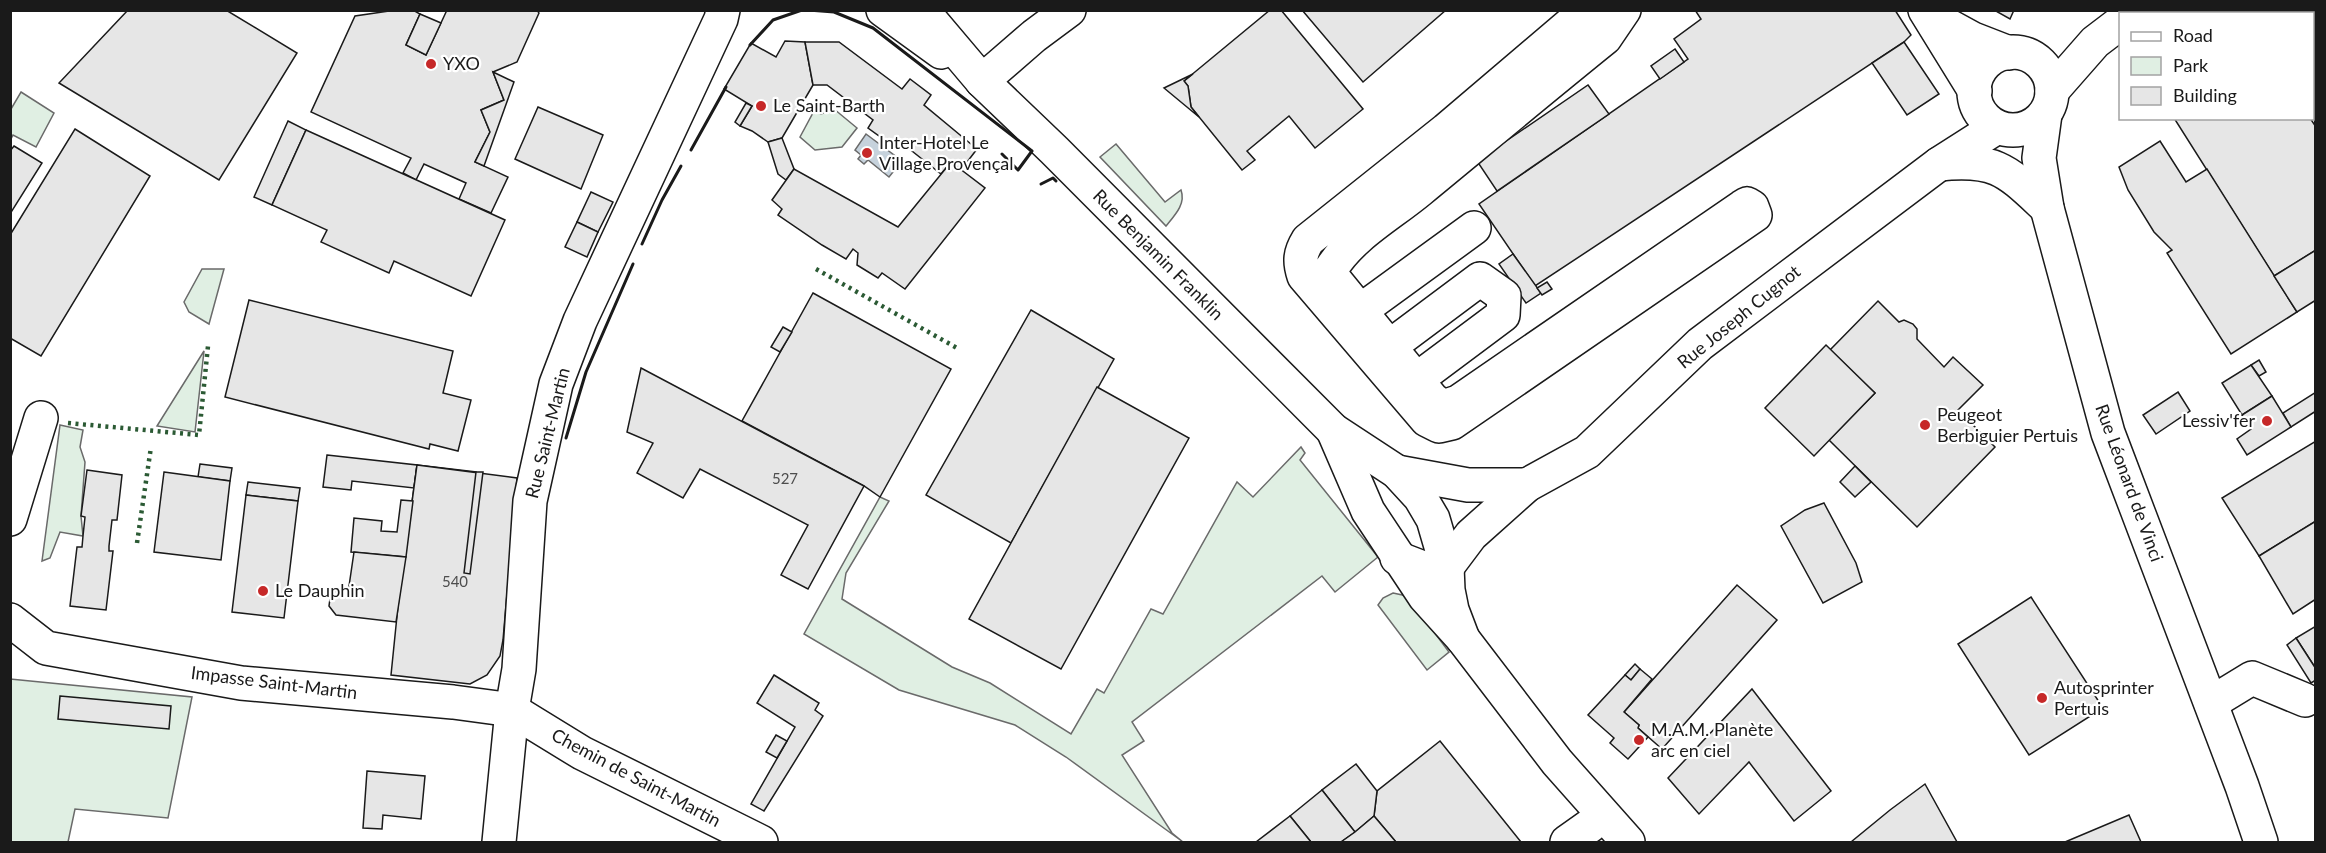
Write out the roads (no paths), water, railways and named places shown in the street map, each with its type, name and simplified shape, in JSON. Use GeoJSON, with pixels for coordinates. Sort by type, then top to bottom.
{"type":"FeatureCollection","features":[{"type":"Feature","properties":{"kind":"street","name":"Rue Benjamin Franklin"},"geometry":{"type":"LineString","coordinates":[[883,10],[982,81]]}},
{"type":"Feature","properties":{"kind":"street","name":"Rue Benjamin Franklin"},"geometry":{"type":"LineString","coordinates":[[922,10],[982,81],[1054,150],[1333,430]]}},
{"type":"Feature","properties":{"kind":"street"},"geometry":{"type":"LineString","coordinates":[[982,81],[1034,36],[1069,10]]}},
{"type":"Feature","properties":{"kind":"street"},"geometry":{"type":"LineString","coordinates":[[1587,10],[1446,130],[1308,240],[1301,251],[1299,263],[1304,276],[1427,420],[1439,426],[1452,423],[1755,215],[1752,207],[1747,204],[1742,207],[1458,402],[1443,407],[1432,399],[1334,279],[1331,269],[1339,256],[1605,38],[1624,10]]}},
{"type":"Feature","properties":{"kind":"street"},"geometry":{"type":"LineString","coordinates":[[1926,12],[1973,39],[2022,56],[2044,68],[2050,79],[2048,102]]}},
{"type":"Feature","properties":{"kind":"street"},"geometry":{"type":"LineString","coordinates":[[1926,12],[1988,114],[2021,157],[2047,208]]}},
{"type":"Feature","properties":{"kind":"street","name":"Rue Saint-Martin"},"geometry":{"type":"LineString","coordinates":[[500,843],[512,710],[519,669],[530,501],[556,384],[580,321],[726,13]]}},
{"type":"Feature","properties":{"kind":"street"},"geometry":{"type":"LineString","coordinates":[[2108,32],[2048,102],[2033,125],[2018,130],[1988,114],[1976,80],[1988,61],[2022,56],[2108,32]]}},
{"type":"Feature","properties":{"kind":"street","name":"Rue Léonard de Vinci"},"geometry":{"type":"LineString","coordinates":[[2048,102],[2039,158],[2047,208],[2108,433],[2242,786],[2261,843]]}},
{"type":"Feature","properties":{"kind":"street","name":"Rue Joseph Cugnot"},"geometry":{"type":"LineString","coordinates":[[1448,567],[1471,536],[1527,484],[1587,452],[1700,344],[1947,158],[1988,114]]}},
{"type":"Feature","properties":{"kind":"street"},"geometry":{"type":"LineString","coordinates":[[1947,158],[1996,167],[2012,176],[2047,208]]}},
{"type":"Feature","properties":{"kind":"street"},"geometry":{"type":"LineString","coordinates":[[1360,312],[1474,228]]}},
{"type":"Feature","properties":{"kind":"street"},"geometry":{"type":"LineString","coordinates":[[1389,347],[1480,279],[1504,296],[1503,315],[1416,380]]}},
{"type":"Feature","properties":{"kind":"street"},"geometry":{"type":"LineString","coordinates":[[10,519],[41,418]]}},
{"type":"Feature","properties":{"kind":"street"},"geometry":{"type":"LineString","coordinates":[[1333,430],[1397,472],[1420,497],[1433,519],[1448,567],[1448,590],[1452,610],[1463,639]]}},
{"type":"Feature","properties":{"kind":"street"},"geometry":{"type":"LineString","coordinates":[[1333,430],[1368,511],[1397,558],[1425,597],[1463,639],[1557,762],[1628,843]]}},
{"type":"Feature","properties":{"kind":"street","name":"Rue Joseph Cugnot"},"geometry":{"type":"LineString","coordinates":[[1397,472],[1468,485],[1527,484]]}},
{"type":"Feature","properties":{"kind":"street","name":"Rue Joseph Cugnot"},"geometry":{"type":"LineString","coordinates":[[1420,497],[1468,485]]}},
{"type":"Feature","properties":{"kind":"street"},"geometry":{"type":"LineString","coordinates":[[1381,530],[1399,511],[1420,497]]}},
{"type":"Feature","properties":{"kind":"street"},"geometry":{"type":"LineString","coordinates":[[1397,558],[1424,568],[1448,567]]}},
{"type":"Feature","properties":{"kind":"street","name":"Impasse Saint-Martin"},"geometry":{"type":"LineString","coordinates":[[10,620],[46,648],[249,684],[453,702],[512,710]]}},
{"type":"Feature","properties":{"kind":"street"},"geometry":{"type":"LineString","coordinates":[[2211,703],[2252,678],[2305,700]]}},
{"type":"Feature","properties":{"kind":"street","name":"Chemin de Saint-Martin"},"geometry":{"type":"LineString","coordinates":[[512,710],[582,753],[760,843]]}},
{"type":"Feature","properties":{"kind":"street"},"geometry":{"type":"LineString","coordinates":[[1557,762],[1586,837]]}},
{"type":"Feature","properties":{"kind":"place","name":"YXO"},"geometry":{"type":"Point","coordinates":[431,64]}},
{"type":"Feature","properties":{"kind":"place","name":"Le Saint-Barth"},"geometry":{"type":"Point","coordinates":[761,106]}},
{"type":"Feature","properties":{"kind":"place","name":"Inter-Hotel Le Village Provençal"},"geometry":{"type":"Point","coordinates":[867,153]}},
{"type":"Feature","properties":{"kind":"place","name":"Lessiv'fer"},"geometry":{"type":"Point","coordinates":[2267,421]}},
{"type":"Feature","properties":{"kind":"place","name":"Peugeot Berbiguier Pertuis"},"geometry":{"type":"Point","coordinates":[1925,425]}},
{"type":"Feature","properties":{"kind":"place","name":"Le Dauphin"},"geometry":{"type":"Point","coordinates":[263,591]}},
{"type":"Feature","properties":{"kind":"place","name":"Autosprinter Pertuis"},"geometry":{"type":"Point","coordinates":[2042,698]}},
{"type":"Feature","properties":{"kind":"place","name":"M.A.M. Planète arc en ciel"},"geometry":{"type":"Point","coordinates":[1639,740]}}]}
